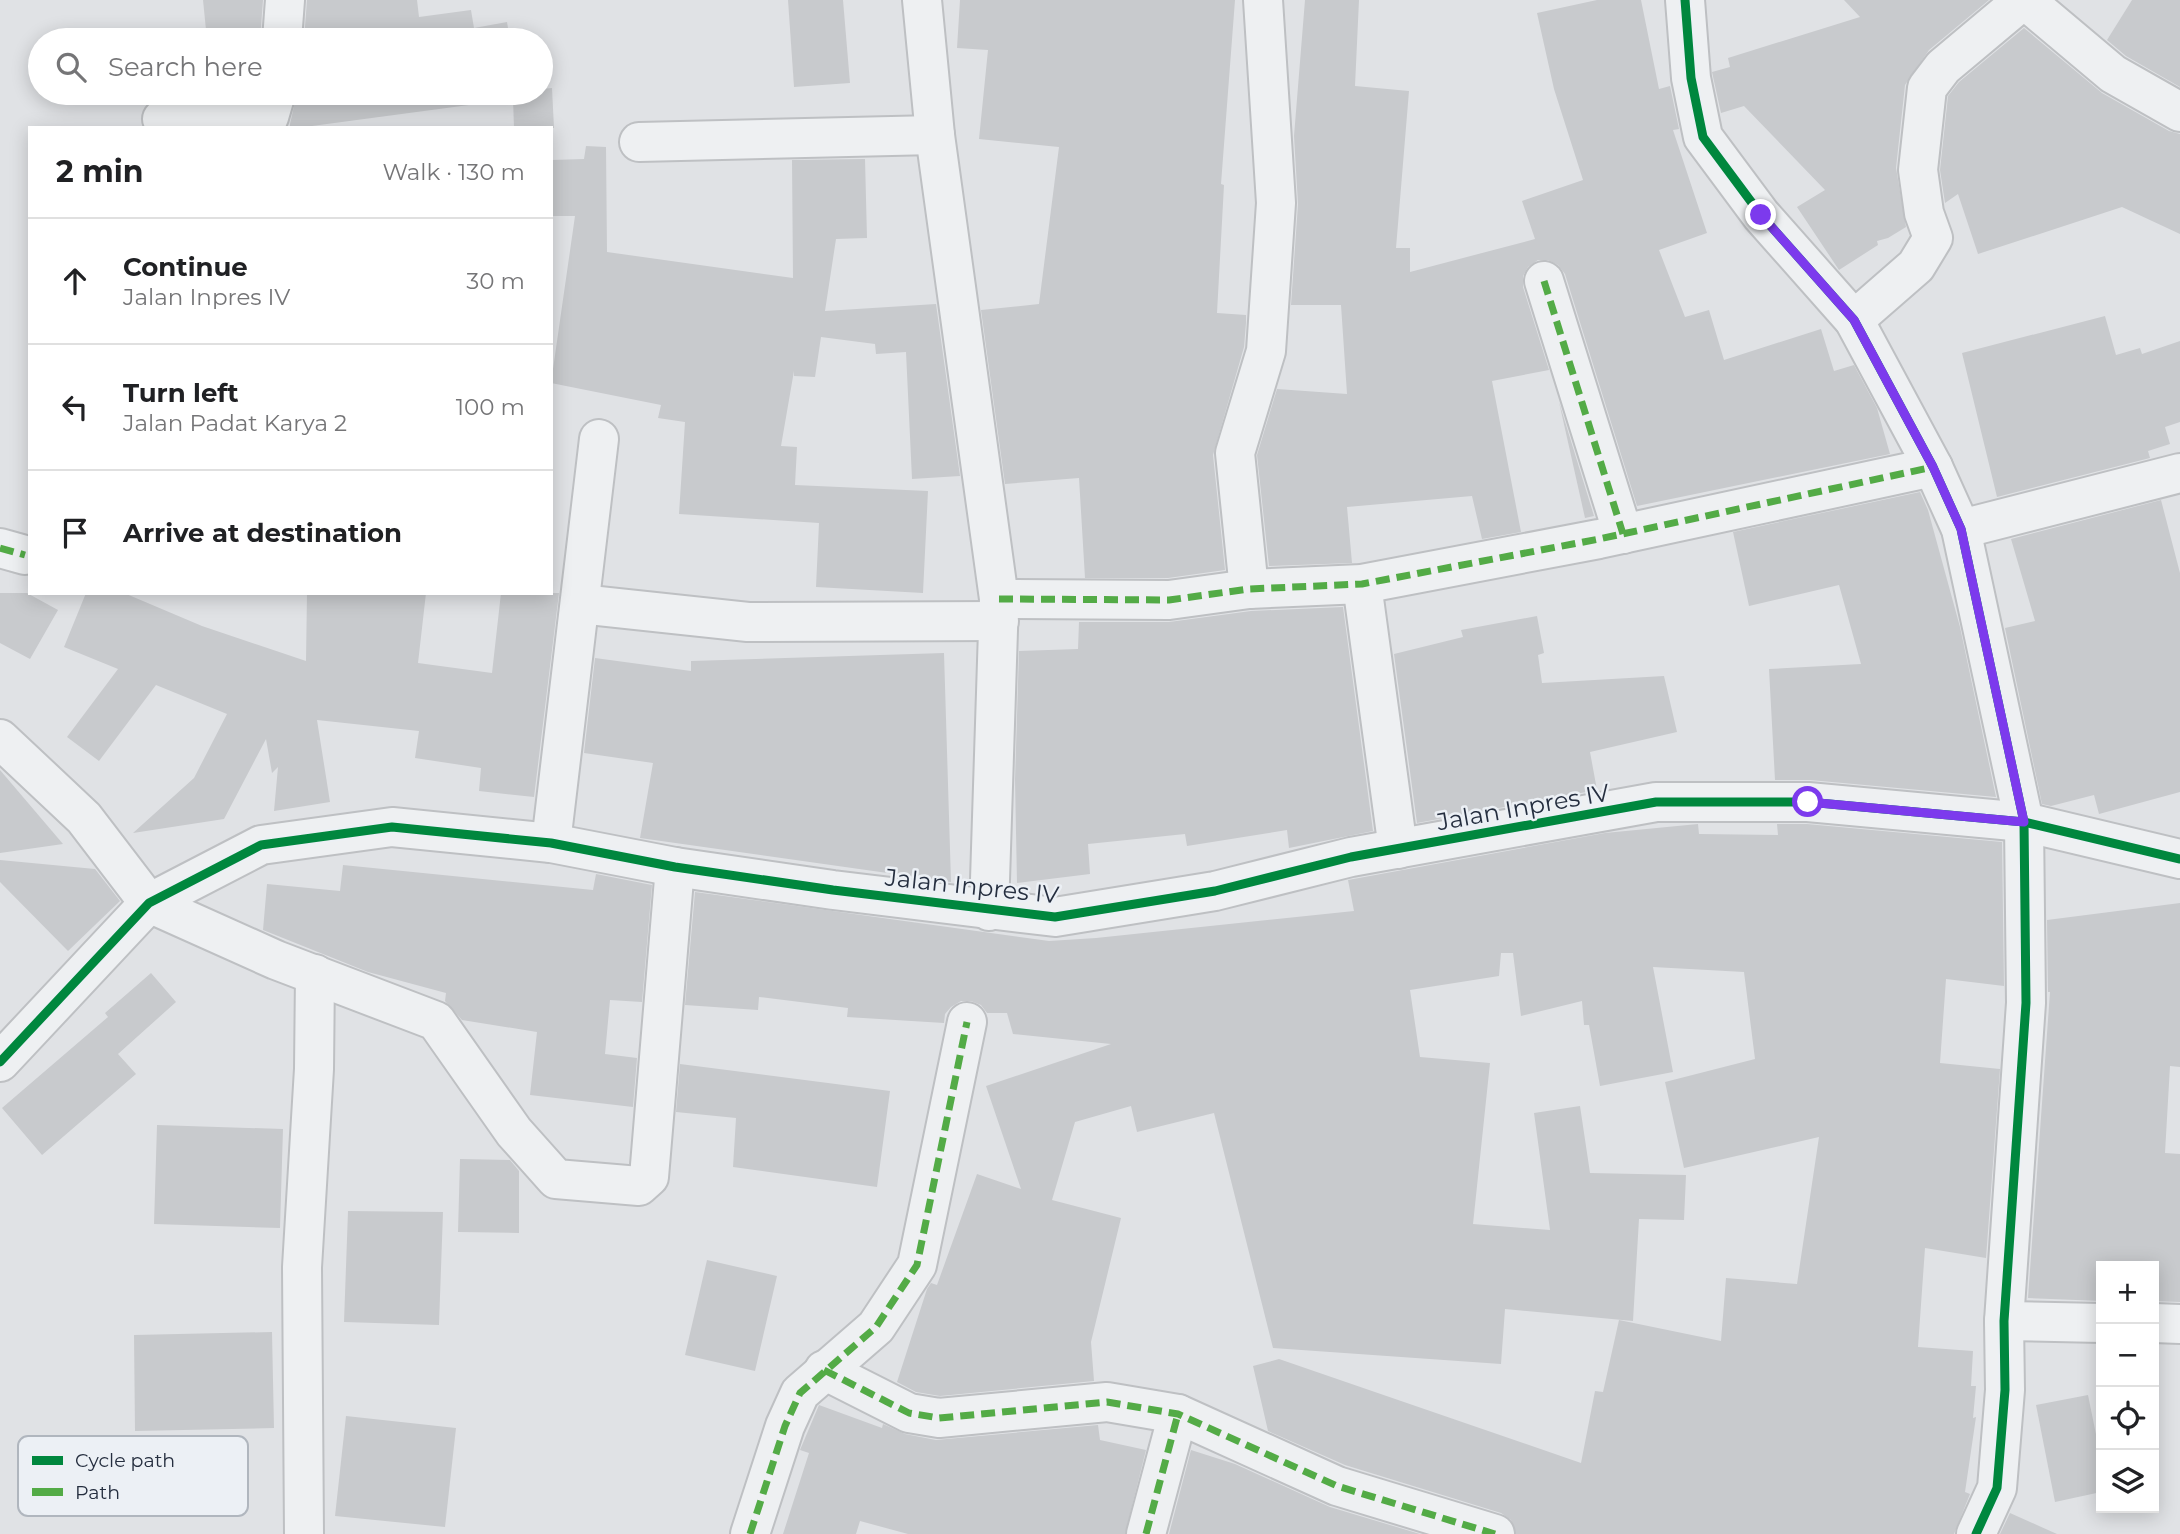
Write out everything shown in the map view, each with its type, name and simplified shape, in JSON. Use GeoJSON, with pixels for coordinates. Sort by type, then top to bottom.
{"type":"FeatureCollection","features":[{"type":"Feature","properties":{"kind":"street"},"geometry":{"type":"LineString","coordinates":[[283,28],[285,0]]}},
{"type":"Feature","properties":{"kind":"street"},"geometry":{"type":"LineString","coordinates":[[922,0],[935,135],[999,610],[989,911]]}},
{"type":"Feature","properties":{"kind":"street"},"geometry":{"type":"LineString","coordinates":[[1249,589],[1235,453],[1266,351],[1276,203],[1263,0]]}},
{"type":"Feature","properties":{"kind":"street"},"geometry":{"type":"LineString","coordinates":[[1685,0],[1691,78],[1703,137],[1761,215],[1854,320],[1933,467],[1961,529],[2024,822],[2026,1003],[2004,1321],[2005,1390],[1997,1489],[1976,1534]]}},
{"type":"Feature","properties":{"kind":"street"},"geometry":{"type":"LineString","coordinates":[[1854,320],[1916,266],[1933,238],[1924,213],[1918,170],[1927,88],[1943,67],[2024,0],[2113,75],[2180,113]]}},
{"type":"Feature","properties":{"kind":"street"},"geometry":{"type":"LineString","coordinates":[[162,119],[258,120],[269,117],[272,105]]}},
{"type":"Feature","properties":{"kind":"street"},"geometry":{"type":"LineString","coordinates":[[639,142],[935,135]]}},
{"type":"Feature","properties":{"kind":"street"},"geometry":{"type":"LineString","coordinates":[[1544,281],[1623,534]]}},
{"type":"Feature","properties":{"kind":"street"},"geometry":{"type":"LineString","coordinates":[[551,843],[599,439]]}},
{"type":"Feature","properties":{"kind":"street"},"geometry":{"type":"LineString","coordinates":[[580,604],[748,622],[1169,600],[1249,589],[1362,583],[1623,534],[1933,467]]}},
{"type":"Feature","properties":{"kind":"street"},"geometry":{"type":"LineString","coordinates":[[1961,529],[2180,473]]}},
{"type":"Feature","properties":{"kind":"street"},"geometry":{"type":"LineString","coordinates":[[1362,583],[1398,849]]}},
{"type":"Feature","properties":{"kind":"street"},"geometry":{"type":"LineString","coordinates":[[0,739],[85,818],[149,903],[315,974],[436,1021],[514,1132],[556,1179],[639,1186],[649,1177],[675,867]]}},
{"type":"Feature","properties":{"kind":"street","name":"Jalan Inpres IV"},"geometry":{"type":"LineString","coordinates":[[0,1062],[149,903],[261,845],[392,827],[551,843],[675,867],[1055,918],[1215,891],[1351,857],[1656,802],[1808,802],[2024,822],[2180,859]]}},
{"type":"Feature","properties":{"kind":"street"},"geometry":{"type":"LineString","coordinates":[[304,1534],[302,1266],[314,1069],[315,974]]}},
{"type":"Feature","properties":{"kind":"street"},"geometry":{"type":"LineString","coordinates":[[750,1534],[785,1426],[800,1393],[876,1327],[917,1265],[967,1022]]}},
{"type":"Feature","properties":{"kind":"street"},"geometry":{"type":"LineString","coordinates":[[2004,1321],[2096,1322]]}},
{"type":"Feature","properties":{"kind":"street"},"geometry":{"type":"LineString","coordinates":[[2159,1323],[2180,1324]]}},
{"type":"Feature","properties":{"kind":"street"},"geometry":{"type":"LineString","coordinates":[[824,1370],[909,1413],[939,1418],[1107,1402],[1178,1414],[1337,1486],[1495,1534]]}},
{"type":"Feature","properties":{"kind":"street"},"geometry":{"type":"LineString","coordinates":[[1146,1534],[1178,1414]]}},
{"type":"Feature","properties":{"kind":"building"},"geometry":{"type":"Polygon","coordinates":[[[203,0],[263,0],[261,28],[206,28],[203,0]]]}},
{"type":"Feature","properties":{"kind":"building"},"geometry":{"type":"Polygon","coordinates":[[[307,0],[417,0],[419,17],[471,10],[474,28],[305,28],[307,0]]]}},
{"type":"Feature","properties":{"kind":"building"},"geometry":{"type":"Polygon","coordinates":[[[788,0],[843,0],[850,83],[794,87],[788,0]]]}},
{"type":"Feature","properties":{"kind":"building"},"geometry":{"type":"Polygon","coordinates":[[[960,0],[1235,0],[1221,184],[1224,185],[1217,313],[1246,315],[1246,323],[1244,347],[1213,455],[1225,570],[1168,578],[1085,578],[1079,478],[1005,484],[981,310],[1039,304],[1059,147],[979,139],[988,50],[957,48],[960,0]]]}},
{"type":"Feature","properties":{"kind":"building"},"geometry":{"type":"Polygon","coordinates":[[[1305,0],[1359,0],[1355,86],[1409,91],[1396,248],[1410,248],[1410,272],[1535,239],[1522,201],[1583,180],[1554,89],[1537,13],[1597,0],[1641,0],[1659,89],[1670,86],[1679,129],[1673,130],[1707,233],[1659,250],[1685,317],[1709,310],[1724,360],[1821,329],[1834,371],[1854,365],[1877,408],[1890,454],[1637,506],[1565,274],[1558,265],[1548,260],[1538,260],[1528,267],[1523,276],[1523,287],[1549,370],[1492,381],[1521,532],[1482,539],[1472,496],[1347,507],[1352,563],[1269,566],[1257,455],[1277,389],[1347,394],[1341,305],[1291,305],[1298,204],[1294,136],[1305,0]]]}},
{"type":"Feature","properties":{"kind":"building"},"geometry":{"type":"Polygon","coordinates":[[[1844,0],[1989,0],[1929,50],[1905,85],[1896,168],[1906,227],[1877,241],[1878,245],[1839,270],[1797,207],[1825,190],[1744,106],[1721,113],[1712,72],[1730,67],[1728,58],[1860,17],[1844,0]]]}},
{"type":"Feature","properties":{"kind":"building"},"geometry":{"type":"Polygon","coordinates":[[[2132,0],[2180,0],[2180,87],[2126,56],[2107,40],[2132,0]]]}},
{"type":"Feature","properties":{"kind":"building"},"geometry":{"type":"Polygon","coordinates":[[[507,22],[508,28],[474,28],[507,22]]]}},
{"type":"Feature","properties":{"kind":"building"},"geometry":{"type":"Polygon","coordinates":[[[2024,28],[2102,93],[2169,131],[2180,134],[2180,234],[2122,207],[1978,254],[1958,194],[1945,203],[1940,170],[1948,96],[1959,82],[2024,28]]]}},
{"type":"Feature","properties":{"kind":"building"},"geometry":{"type":"Polygon","coordinates":[[[294,105],[468,105],[312,126],[290,124],[294,105]]]}},
{"type":"Feature","properties":{"kind":"building"},"geometry":{"type":"Polygon","coordinates":[[[513,105],[553,105],[554,128],[514,126],[513,105]]]}},
{"type":"Feature","properties":{"kind":"building"},"geometry":{"type":"Polygon","coordinates":[[[586,146],[606,147],[607,252],[793,278],[792,160],[865,159],[867,238],[836,239],[825,311],[936,304],[960,476],[912,479],[906,352],[876,354],[875,344],[821,337],[815,377],[794,376],[794,371],[781,446],[797,447],[795,485],[928,491],[923,593],[816,587],[819,523],[679,514],[685,422],[658,418],[661,405],[553,383],[575,216],[553,216],[553,160],[584,159],[586,146]]]}},
{"type":"Feature","properties":{"kind":"building"},"geometry":{"type":"Polygon","coordinates":[[[2105,316],[2116,355],[2140,348],[2142,354],[2180,341],[2180,422],[2165,427],[2170,444],[2148,451],[2150,458],[1997,497],[1962,353],[2105,316]]]}},
{"type":"Feature","properties":{"kind":"building"},"geometry":{"type":"Polygon","coordinates":[[[1559,402],[1594,516],[1585,518],[1559,402]]]}},
{"type":"Feature","properties":{"kind":"building"},"geometry":{"type":"Polygon","coordinates":[[[1920,492],[1928,510],[1960,627],[1996,797],[1810,780],[1775,780],[1769,669],[1861,664],[1839,585],[1749,606],[1733,532],[1920,492]]]}},
{"type":"Feature","properties":{"kind":"building"},"geometry":{"type":"Polygon","coordinates":[[[2161,500],[2180,573],[2180,792],[2099,814],[2094,795],[2051,806],[2042,804],[2005,628],[2035,621],[2011,539],[2161,500]]]}},
{"type":"Feature","properties":{"kind":"building"},"geometry":{"type":"Polygon","coordinates":[[[0,593],[27,593],[58,610],[30,659],[0,643],[0,593]]]}},
{"type":"Feature","properties":{"kind":"building"},"geometry":{"type":"Polygon","coordinates":[[[559,593],[534,797],[479,791],[481,768],[415,758],[419,731],[317,720],[330,802],[274,811],[278,767],[272,773],[266,739],[224,819],[133,833],[194,778],[227,714],[156,685],[99,761],[67,737],[118,669],[64,647],[85,595],[129,595],[202,626],[306,661],[307,595],[426,595],[418,663],[492,673],[501,595],[559,593]]]}},
{"type":"Feature","properties":{"kind":"building"},"geometry":{"type":"Polygon","coordinates":[[[1343,607],[1373,831],[1289,848],[1287,830],[1187,846],[1185,834],[1088,844],[1090,874],[1017,883],[1015,780],[1019,651],[1078,649],[1079,622],[1169,622],[1251,611],[1343,607]]]}},
{"type":"Feature","properties":{"kind":"building"},"geometry":{"type":"Polygon","coordinates":[[[1537,616],[1544,653],[1538,655],[1542,683],[1664,676],[1677,732],[1590,752],[1597,790],[1417,823],[1394,654],[1463,637],[1461,630],[1537,616]]]}},
{"type":"Feature","properties":{"kind":"building"},"geometry":{"type":"Polygon","coordinates":[[[944,653],[951,882],[640,838],[653,763],[584,753],[595,658],[691,671],[691,661],[944,653]]]}},
{"type":"Feature","properties":{"kind":"building"},"geometry":{"type":"Polygon","coordinates":[[[0,770],[63,844],[0,853],[0,770]]]}},
{"type":"Feature","properties":{"kind":"building"},"geometry":{"type":"Polygon","coordinates":[[[1698,824],[1699,834],[1778,835],[1777,824],[1807,824],[2002,842],[2004,986],[1946,979],[1940,1063],[2000,1069],[1986,1258],[1925,1248],[1918,1347],[1973,1351],[1971,1386],[1976,1386],[1973,1418],[1976,1417],[1965,1492],[1970,1494],[1954,1534],[1516,1534],[1511,1520],[1501,1513],[1345,1465],[1268,1431],[1253,1366],[1279,1359],[1581,1463],[1595,1391],[1603,1392],[1619,1320],[1721,1341],[1726,1278],[1797,1284],[1819,1137],[1684,1168],[1665,1082],[1755,1059],[1744,972],[1653,967],[1673,1072],[1600,1086],[1589,1025],[1584,1025],[1582,1001],[1521,1016],[1513,953],[1501,953],[1499,976],[1410,990],[1420,1057],[1490,1063],[1473,1224],[1550,1230],[1534,1113],[1580,1106],[1590,1173],[1686,1175],[1684,1220],[1639,1219],[1633,1321],[1505,1309],[1501,1364],[1273,1348],[1214,1113],[1137,1132],[1131,1106],[1075,1122],[1052,1200],[1121,1218],[1091,1342],[1094,1381],[940,1396],[916,1392],[897,1382],[927,1289],[931,1283],[937,1285],[977,1174],[1021,1189],[986,1086],[1111,1044],[1013,1034],[1007,1013],[987,1013],[981,1005],[971,1001],[961,1001],[951,1007],[945,1014],[944,1023],[847,1017],[848,1008],[759,997],[758,1010],[685,1005],[695,892],[1049,941],[1096,938],[1354,911],[1348,880],[1605,833],[1698,824]]]}},
{"type":"Feature","properties":{"kind":"building"},"geometry":{"type":"Polygon","coordinates":[[[0,860],[95,869],[120,901],[68,951],[0,882],[0,860]]]}},
{"type":"Feature","properties":{"kind":"building"},"geometry":{"type":"Polygon","coordinates":[[[343,865],[593,890],[596,874],[652,885],[642,1002],[610,1000],[605,1054],[637,1058],[633,1107],[530,1095],[537,1032],[462,1020],[445,1001],[446,993],[368,972],[263,930],[267,884],[340,891],[343,865]]]}},
{"type":"Feature","properties":{"kind":"building"},"geometry":{"type":"Polygon","coordinates":[[[2180,903],[2180,1067],[2170,1066],[2165,1153],[2180,1154],[2180,1302],[2159,1301],[2159,1261],[2096,1261],[2096,1301],[2028,1298],[2050,992],[2047,920],[2180,903]]]}},
{"type":"Feature","properties":{"kind":"building"},"geometry":{"type":"Polygon","coordinates":[[[151,973],[176,1002],[118,1054],[136,1074],[42,1155],[2,1108],[108,1017],[105,1013],[151,973]]]}},
{"type":"Feature","properties":{"kind":"building"},"geometry":{"type":"Polygon","coordinates":[[[680,1064],[890,1091],[877,1187],[733,1167],[736,1118],[676,1112],[680,1064]]]}},
{"type":"Feature","properties":{"kind":"building"},"geometry":{"type":"Polygon","coordinates":[[[157,1125],[283,1129],[280,1228],[154,1224],[157,1125]]]}},
{"type":"Feature","properties":{"kind":"building"},"geometry":{"type":"Polygon","coordinates":[[[460,1159],[510,1160],[519,1171],[519,1233],[458,1232],[460,1159]]]}},
{"type":"Feature","properties":{"kind":"building"},"geometry":{"type":"Polygon","coordinates":[[[348,1211],[443,1212],[439,1325],[344,1322],[348,1211]]]}},
{"type":"Feature","properties":{"kind":"building"},"geometry":{"type":"Polygon","coordinates":[[[707,1260],[777,1276],[755,1371],[685,1355],[707,1260]]]}},
{"type":"Feature","properties":{"kind":"building"},"geometry":{"type":"Polygon","coordinates":[[[272,1332],[274,1428],[135,1431],[134,1335],[272,1332]]]}},
{"type":"Feature","properties":{"kind":"building"},"geometry":{"type":"Polygon","coordinates":[[[2088,1395],[2096,1434],[2096,1493],[2055,1502],[2036,1405],[2088,1395]]]}},
{"type":"Feature","properties":{"kind":"building"},"geometry":{"type":"Polygon","coordinates":[[[819,1405],[882,1428],[883,1424],[905,1434],[936,1440],[1098,1425],[1100,1440],[1146,1450],[1125,1534],[908,1534],[860,1521],[856,1534],[783,1534],[809,1453],[800,1450],[819,1405]]]}},
{"type":"Feature","properties":{"kind":"building"},"geometry":{"type":"Polygon","coordinates":[[[346,1416],[456,1428],[445,1527],[335,1516],[346,1416]]]}},
{"type":"Feature","properties":{"kind":"building"},"geometry":{"type":"Polygon","coordinates":[[[1191,1450],[1235,1464],[1330,1507],[1420,1534],[1169,1534],[1191,1450]]]}},
{"type":"Feature","properties":{"kind":"building"},"geometry":{"type":"Polygon","coordinates":[[[2010,1513],[2057,1534],[2000,1534],[2010,1513]]]}},
{"type":"Feature","properties":{"kind":"marked path"},"geometry":{"type":"LineString","coordinates":[[1544,281],[1623,534]]}},
{"type":"Feature","properties":{"kind":"marked path"},"geometry":{"type":"LineString","coordinates":[[999,599],[1169,600],[1249,589],[1362,584],[1599,539],[1933,467]]}},
{"type":"Feature","properties":{"kind":"marked path"},"geometry":{"type":"LineString","coordinates":[[0,548],[25,555]]}},
{"type":"Feature","properties":{"kind":"marked path"},"geometry":{"type":"LineString","coordinates":[[750,1534],[785,1426],[800,1393],[876,1327],[917,1265],[967,1022]]}},
{"type":"Feature","properties":{"kind":"marked path"},"geometry":{"type":"LineString","coordinates":[[824,1370],[909,1413],[939,1418],[1107,1402],[1178,1414],[1337,1486],[1495,1534]]}},
{"type":"Feature","properties":{"kind":"marked path"},"geometry":{"type":"LineString","coordinates":[[1146,1534],[1178,1414]]}},
{"type":"Feature","properties":{"kind":"cycle path"},"geometry":{"type":"LineString","coordinates":[[1685,0],[1691,78],[1703,137],[1761,215],[1854,320],[1933,467],[1961,529],[2024,822],[2026,1003],[2004,1321],[2005,1390],[1997,1488],[1976,1534]]}},
{"type":"Feature","properties":{"kind":"cycle path"},"geometry":{"type":"LineString","coordinates":[[0,1062],[149,903],[261,845],[392,827],[551,843],[675,867],[833,890],[1055,917],[1215,891],[1351,857],[1656,802],[1808,802],[2024,822],[2180,859]]}},
{"type":"Feature","properties":{"kind":"route"},"geometry":{"type":"LineString","coordinates":[[1761,215],[1854,320],[1933,467],[1961,529],[2024,822],[1808,802]]}}]}
